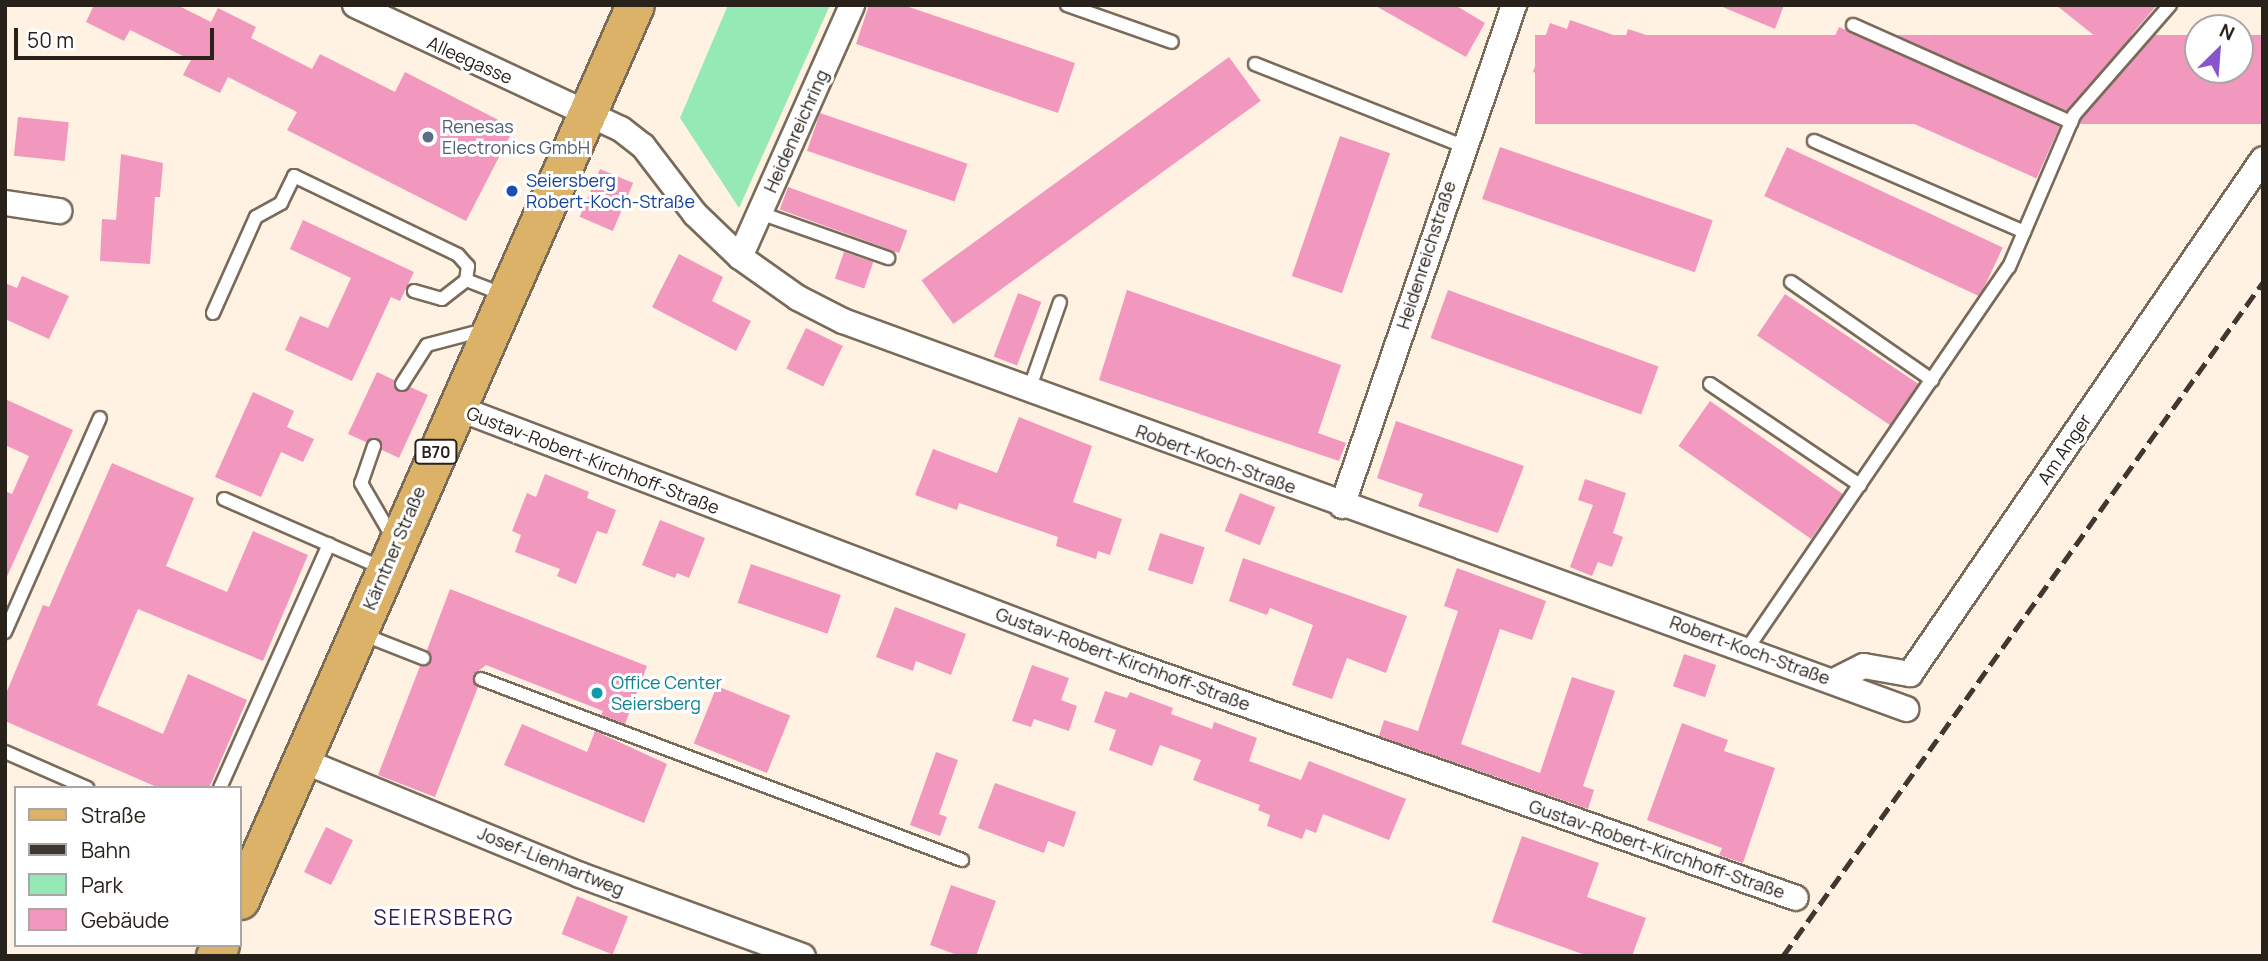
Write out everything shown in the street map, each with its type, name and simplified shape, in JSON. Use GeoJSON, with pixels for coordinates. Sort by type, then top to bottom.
{"type":"FeatureCollection","features":[{"type":"Feature","properties":{"kind":"main road","name":"Kärntner Straße"},"geometry":{"type":"LineString","coordinates":[[242,891],[249,860],[302,760],[455,407],[635,5]]}},
{"type":"Feature","properties":{"kind":"street","name":"Heidenreichring"},"geometry":{"type":"LineString","coordinates":[[740,257],[852,5]]}},
{"type":"Feature","properties":{"kind":"street","name":"Heidenreichstraße"},"geometry":{"type":"LineString","coordinates":[[1342,506],[1463,146],[1514,5]]}},
{"type":"Feature","properties":{"kind":"street","name":"Alleegasse"},"geometry":{"type":"LineString","coordinates":[[358,6],[586,113]]}},
{"type":"Feature","properties":{"kind":"street","name":"Robert-Koch-Straße"},"geometry":{"type":"LineString","coordinates":[[586,113],[643,146],[695,214],[740,257],[798,299],[844,321],[1342,506],[1836,680],[1906,709]]}},
{"type":"Feature","properties":{"kind":"street","name":"Am Anger"},"geometry":{"type":"LineString","coordinates":[[1836,680],[1864,666],[1910,674],[2263,159]]}},
{"type":"Feature","properties":{"kind":"street"},"geometry":{"type":"LineString","coordinates":[[5,203],[59,211]]}},
{"type":"Feature","properties":{"kind":"street","name":"Gustav-Robert-Kirchhoff-Straße"},"geometry":{"type":"LineString","coordinates":[[455,407],[1122,661],[1796,898]]}},
{"type":"Feature","properties":{"kind":"street","name":"Josef-Lienhartweg"},"geometry":{"type":"LineString","coordinates":[[302,760],[580,875],[803,956]]}},
{"type":"Feature","properties":{"kind":"lane"},"geometry":{"type":"LineString","coordinates":[[1067,5],[1172,42]]}},
{"type":"Feature","properties":{"kind":"lane"},"geometry":{"type":"LineString","coordinates":[[1747,649],[2010,267],[2071,122],[2166,7]]}},
{"type":"Feature","properties":{"kind":"lane"},"geometry":{"type":"LineString","coordinates":[[1853,25],[2071,122]]}},
{"type":"Feature","properties":{"kind":"lane"},"geometry":{"type":"LineString","coordinates":[[1255,64],[1463,146]]}},
{"type":"Feature","properties":{"kind":"lane"},"geometry":{"type":"LineString","coordinates":[[1814,141],[2024,232]]}},
{"type":"Feature","properties":{"kind":"lane"},"geometry":{"type":"LineString","coordinates":[[213,313],[256,217],[281,203],[294,176],[458,255],[468,266],[466,280],[442,299],[414,291]]}},
{"type":"Feature","properties":{"kind":"lane"},"geometry":{"type":"LineString","coordinates":[[760,213],[888,258]]}},
{"type":"Feature","properties":{"kind":"lane"},"geometry":{"type":"LineString","coordinates":[[402,384],[427,345],[498,312],[466,280]]}},
{"type":"Feature","properties":{"kind":"lane"},"geometry":{"type":"LineString","coordinates":[[1791,282],[1933,380]]}},
{"type":"Feature","properties":{"kind":"lane"},"geometry":{"type":"LineString","coordinates":[[1028,390],[1060,302]]}},
{"type":"Feature","properties":{"kind":"lane"},"geometry":{"type":"LineString","coordinates":[[1710,384],[1860,485]]}},
{"type":"Feature","properties":{"kind":"lane"},"geometry":{"type":"LineString","coordinates":[[5,632],[100,418]]}},
{"type":"Feature","properties":{"kind":"lane"},"geometry":{"type":"LineString","coordinates":[[374,446],[361,483],[391,557]]}},
{"type":"Feature","properties":{"kind":"lane"},"geometry":{"type":"LineString","coordinates":[[224,499],[328,544],[391,557]]}},
{"type":"Feature","properties":{"kind":"lane"},"geometry":{"type":"LineString","coordinates":[[221,786],[328,544]]}},
{"type":"Feature","properties":{"kind":"lane"},"geometry":{"type":"LineString","coordinates":[[358,632],[424,658]]}},
{"type":"Feature","properties":{"kind":"lane"},"geometry":{"type":"LineString","coordinates":[[481,679],[962,860]]}},
{"type":"Feature","properties":{"kind":"lane"},"geometry":{"type":"LineString","coordinates":[[5,752],[82,786]]}},
{"type":"Feature","properties":{"kind":"green space"},"geometry":{"type":"Polygon","coordinates":[[[728,5],[830,5],[739,208],[680,118],[728,5]]]}},
{"type":"Feature","properties":{"kind":"building"},"geometry":{"type":"Polygon","coordinates":[[[94,5],[177,5],[211,22],[218,8],[256,27],[251,38],[312,69],[320,54],[395,92],[405,72],[514,128],[466,221],[287,130],[297,112],[228,77],[220,93],[183,75],[191,60],[130,30],[124,41],[86,22],[94,5]]]}},
{"type":"Feature","properties":{"kind":"building"},"geometry":{"type":"Polygon","coordinates":[[[869,5],[903,5],[1075,63],[1058,113],[856,44],[869,5]]]}},
{"type":"Feature","properties":{"kind":"building"},"geometry":{"type":"Polygon","coordinates":[[[1374,5],[1455,5],[1485,23],[1466,57],[1374,5]]]}},
{"type":"Feature","properties":{"kind":"building"},"geometry":{"type":"Polygon","coordinates":[[[1718,5],[1784,5],[1775,29],[1718,5]]]}},
{"type":"Feature","properties":{"kind":"building"},"geometry":{"type":"Polygon","coordinates":[[[2056,5],[2157,5],[2116,53],[2056,5]]]}},
{"type":"Feature","properties":{"kind":"building"},"geometry":{"type":"Polygon","coordinates":[[[1570,20],[1625,39],[1628,29],[1689,49],[1687,54],[1704,60],[1691,115],[1643,98],[1645,92],[1579,69],[1573,85],[1533,72],[1550,23],[1567,29],[1570,20]]]}},
{"type":"Feature","properties":{"kind":"building"},"geometry":{"type":"Polygon","coordinates":[[[1839,27],[2060,125],[2036,178],[1815,80],[1839,27]]]}},
{"type":"Feature","properties":{"kind":"building"},"geometry":{"type":"Polygon","coordinates":[[[1535,35],[2184,35],[2184,84],[2254,84],[2254,35],[2263,35],[2263,124],[1535,124],[1535,35]]]}},
{"type":"Feature","properties":{"kind":"building"},"geometry":{"type":"Polygon","coordinates":[[[1229,57],[1261,101],[953,324],[922,280],[1229,57]]]}},
{"type":"Feature","properties":{"kind":"building"},"geometry":{"type":"Polygon","coordinates":[[[820,113],[968,164],[954,202],[807,151],[820,113]]]}},
{"type":"Feature","properties":{"kind":"building"},"geometry":{"type":"Polygon","coordinates":[[[18,117],[69,122],[65,161],[14,156],[18,117]]]}},
{"type":"Feature","properties":{"kind":"building"},"geometry":{"type":"Polygon","coordinates":[[[1340,136],[1390,153],[1342,293],[1292,276],[1340,136]]]}},
{"type":"Feature","properties":{"kind":"building"},"geometry":{"type":"Polygon","coordinates":[[[1500,147],[1713,220],[1695,272],[1482,199],[1500,147]]]}},
{"type":"Feature","properties":{"kind":"building"},"geometry":{"type":"Polygon","coordinates":[[[1787,147],[2003,248],[1980,297],[1764,196],[1787,147]]]}},
{"type":"Feature","properties":{"kind":"building"},"geometry":{"type":"Polygon","coordinates":[[[121,154],[163,163],[160,197],[155,197],[150,264],[100,261],[102,219],[116,220],[121,154]]]}},
{"type":"Feature","properties":{"kind":"building"},"geometry":{"type":"Polygon","coordinates":[[[600,169],[633,183],[613,231],[580,217],[600,169]]]}},
{"type":"Feature","properties":{"kind":"building"},"geometry":{"type":"Polygon","coordinates":[[[788,187],[907,230],[899,253],[780,210],[788,187]]]}},
{"type":"Feature","properties":{"kind":"building"},"geometry":{"type":"Polygon","coordinates":[[[303,220],[414,272],[400,301],[391,297],[352,381],[285,350],[300,316],[328,328],[351,278],[290,249],[303,220]]]}},
{"type":"Feature","properties":{"kind":"building"},"geometry":{"type":"Polygon","coordinates":[[[844,252],[873,262],[864,289],[835,278],[844,252]]]}},
{"type":"Feature","properties":{"kind":"building"},"geometry":{"type":"Polygon","coordinates":[[[679,254],[723,277],[712,301],[751,321],[736,351],[652,307],[679,254]]]}},
{"type":"Feature","properties":{"kind":"building"},"geometry":{"type":"Polygon","coordinates":[[[22,276],[69,296],[49,339],[5,319],[5,283],[17,288],[22,276]]]}},
{"type":"Feature","properties":{"kind":"building"},"geometry":{"type":"Polygon","coordinates":[[[1127,290],[1341,365],[1318,433],[1346,443],[1339,461],[1099,380],[1127,290]]]}},
{"type":"Feature","properties":{"kind":"building"},"geometry":{"type":"Polygon","coordinates":[[[1448,290],[1658,367],[1641,415],[1431,338],[1448,290]]]}},
{"type":"Feature","properties":{"kind":"building"},"geometry":{"type":"Polygon","coordinates":[[[1018,293],[1041,302],[1017,365],[994,356],[1018,293]]]}},
{"type":"Feature","properties":{"kind":"building"},"geometry":{"type":"Polygon","coordinates":[[[1785,294],[1918,384],[1891,425],[1757,335],[1785,294]]]}},
{"type":"Feature","properties":{"kind":"building"},"geometry":{"type":"Polygon","coordinates":[[[806,328],[843,346],[823,386],[786,368],[806,328]]]}},
{"type":"Feature","properties":{"kind":"building"},"geometry":{"type":"Polygon","coordinates":[[[377,372],[394,380],[398,392],[410,387],[428,395],[399,458],[382,450],[378,438],[366,442],[348,434],[377,372]]]}},
{"type":"Feature","properties":{"kind":"building"},"geometry":{"type":"Polygon","coordinates":[[[253,392],[294,411],[287,427],[314,439],[303,462],[281,452],[261,497],[215,477],[253,392]]]}},
{"type":"Feature","properties":{"kind":"building"},"geometry":{"type":"Polygon","coordinates":[[[5,399],[73,430],[5,581],[5,491],[12,494],[29,456],[5,445],[5,399]]]}},
{"type":"Feature","properties":{"kind":"building"},"geometry":{"type":"Polygon","coordinates":[[[1710,401],[1843,494],[1811,539],[1678,446],[1710,401]]]}},
{"type":"Feature","properties":{"kind":"building"},"geometry":{"type":"Polygon","coordinates":[[[1019,417],[1092,446],[1073,502],[1122,519],[1110,555],[1098,551],[1096,559],[1056,546],[1058,537],[959,503],[957,510],[915,495],[933,449],[997,473],[1019,417]]]}},
{"type":"Feature","properties":{"kind":"building"},"geometry":{"type":"Polygon","coordinates":[[[1396,421],[1524,466],[1498,533],[1418,506],[1423,494],[1377,478],[1396,421]]]}},
{"type":"Feature","properties":{"kind":"building"},"geometry":{"type":"Polygon","coordinates":[[[112,463],[194,498],[166,566],[227,592],[253,531],[308,555],[263,661],[138,609],[97,705],[163,734],[188,674],[247,700],[210,786],[154,786],[5,721],[5,696],[43,605],[49,607],[112,463]]]}},
{"type":"Feature","properties":{"kind":"building"},"geometry":{"type":"Polygon","coordinates":[[[545,474],[589,492],[587,498],[616,510],[607,534],[597,531],[576,584],[557,576],[560,569],[515,552],[521,535],[512,531],[527,493],[536,497],[545,474]]]}},
{"type":"Feature","properties":{"kind":"building"},"geometry":{"type":"Polygon","coordinates":[[[1585,479],[1626,493],[1613,533],[1623,537],[1612,567],[1598,562],[1592,576],[1570,567],[1593,505],[1578,500],[1585,479]]]}},
{"type":"Feature","properties":{"kind":"building"},"geometry":{"type":"Polygon","coordinates":[[[1240,493],[1275,507],[1260,545],[1225,531],[1240,493]]]}},
{"type":"Feature","properties":{"kind":"building"},"geometry":{"type":"Polygon","coordinates":[[[660,520],[705,538],[689,578],[677,573],[675,578],[642,565],[660,520]]]}},
{"type":"Feature","properties":{"kind":"building"},"geometry":{"type":"Polygon","coordinates":[[[1160,533],[1205,548],[1193,585],[1148,570],[1160,533]]]}},
{"type":"Feature","properties":{"kind":"building"},"geometry":{"type":"Polygon","coordinates":[[[1243,558],[1407,616],[1386,673],[1347,658],[1332,699],[1292,685],[1313,625],[1270,608],[1267,615],[1229,601],[1243,558]]]}},
{"type":"Feature","properties":{"kind":"building"},"geometry":{"type":"Polygon","coordinates":[[[751,564],[841,595],[827,634],[738,603],[751,564]]]}},
{"type":"Feature","properties":{"kind":"building"},"geometry":{"type":"Polygon","coordinates":[[[1457,568],[1546,601],[1532,640],[1500,629],[1461,744],[1540,773],[1572,677],[1615,691],[1583,786],[1594,790],[1588,809],[1379,736],[1384,720],[1418,731],[1458,611],[1444,606],[1457,568]]]}},
{"type":"Feature","properties":{"kind":"building","name":"Office Center Seiersberg"},"geometry":{"type":"Polygon","coordinates":[[[450,589],[647,666],[625,724],[601,715],[603,711],[486,665],[473,675],[478,687],[435,797],[378,775],[420,666],[431,662],[427,650],[450,589]]]}},
{"type":"Feature","properties":{"kind":"building"},"geometry":{"type":"Polygon","coordinates":[[[895,607],[966,634],[951,675],[916,661],[913,671],[876,657],[895,607]]]}},
{"type":"Feature","properties":{"kind":"building"},"geometry":{"type":"Polygon","coordinates":[[[1684,654],[1716,665],[1705,697],[1673,686],[1684,654]]]}},
{"type":"Feature","properties":{"kind":"building"},"geometry":{"type":"Polygon","coordinates":[[[1032,665],[1069,678],[1061,700],[1077,706],[1069,731],[1034,719],[1031,727],[1012,721],[1032,665]]]}},
{"type":"Feature","properties":{"kind":"building"},"geometry":{"type":"Polygon","coordinates":[[[717,686],[790,716],[767,773],[694,743],[717,686]]]}},
{"type":"Feature","properties":{"kind":"building"},"geometry":{"type":"Polygon","coordinates":[[[1105,691],[1127,698],[1130,692],[1173,708],[1171,714],[1212,729],[1214,722],[1257,738],[1249,761],[1301,780],[1309,761],[1406,799],[1389,840],[1323,814],[1316,833],[1306,829],[1302,839],[1267,826],[1270,815],[1258,810],[1260,805],[1193,780],[1201,760],[1160,745],[1152,766],[1109,750],[1116,730],[1094,722],[1105,691]]]}},
{"type":"Feature","properties":{"kind":"building"},"geometry":{"type":"Polygon","coordinates":[[[1682,723],[1728,740],[1724,751],[1775,768],[1743,863],[1719,855],[1722,848],[1647,820],[1682,723]]]}},
{"type":"Feature","properties":{"kind":"building"},"geometry":{"type":"Polygon","coordinates":[[[522,724],[587,752],[595,731],[667,764],[644,823],[504,765],[522,724]]]}},
{"type":"Feature","properties":{"kind":"building"},"geometry":{"type":"Polygon","coordinates":[[[936,752],[958,760],[939,814],[947,817],[940,836],[910,825],[936,752]]]}},
{"type":"Feature","properties":{"kind":"building"},"geometry":{"type":"Polygon","coordinates":[[[995,783],[1076,812],[1064,847],[1048,841],[1044,853],[978,828],[995,783]]]}},
{"type":"Feature","properties":{"kind":"building"},"geometry":{"type":"Polygon","coordinates":[[[326,827],[353,840],[331,885],[304,872],[326,827]]]}},
{"type":"Feature","properties":{"kind":"building"},"geometry":{"type":"Polygon","coordinates":[[[1522,836],[1599,863],[1587,897],[1646,918],[1632,956],[1588,956],[1492,922],[1522,836]]]}},
{"type":"Feature","properties":{"kind":"building"},"geometry":{"type":"Polygon","coordinates":[[[951,885],[996,901],[976,956],[960,956],[930,945],[951,885]]]}},
{"type":"Feature","properties":{"kind":"building"},"geometry":{"type":"Polygon","coordinates":[[[577,896],[628,917],[613,955],[562,934],[577,896]]]}},
{"type":"Feature","properties":{"kind":"railway"},"geometry":{"type":"LineString","coordinates":[[1783,956],[2263,282]]}},
{"type":"Feature","properties":{"kind":"place","name":"Renesas Electronics GmbH"},"geometry":{"type":"Point","coordinates":[428,137]}},
{"type":"Feature","properties":{"kind":"place","name":"Seiersberg Robert-Koch-Straße"},"geometry":{"type":"Point","coordinates":[512,191]}},
{"type":"Feature","properties":{"kind":"place","name":"Office Center Seiersberg"},"geometry":{"type":"Point","coordinates":[597,693]}},
{"type":"Feature","properties":{"kind":"district","name":"SEIERSBERG"},"geometry":{"type":"Point","coordinates":[444,917]}}]}
